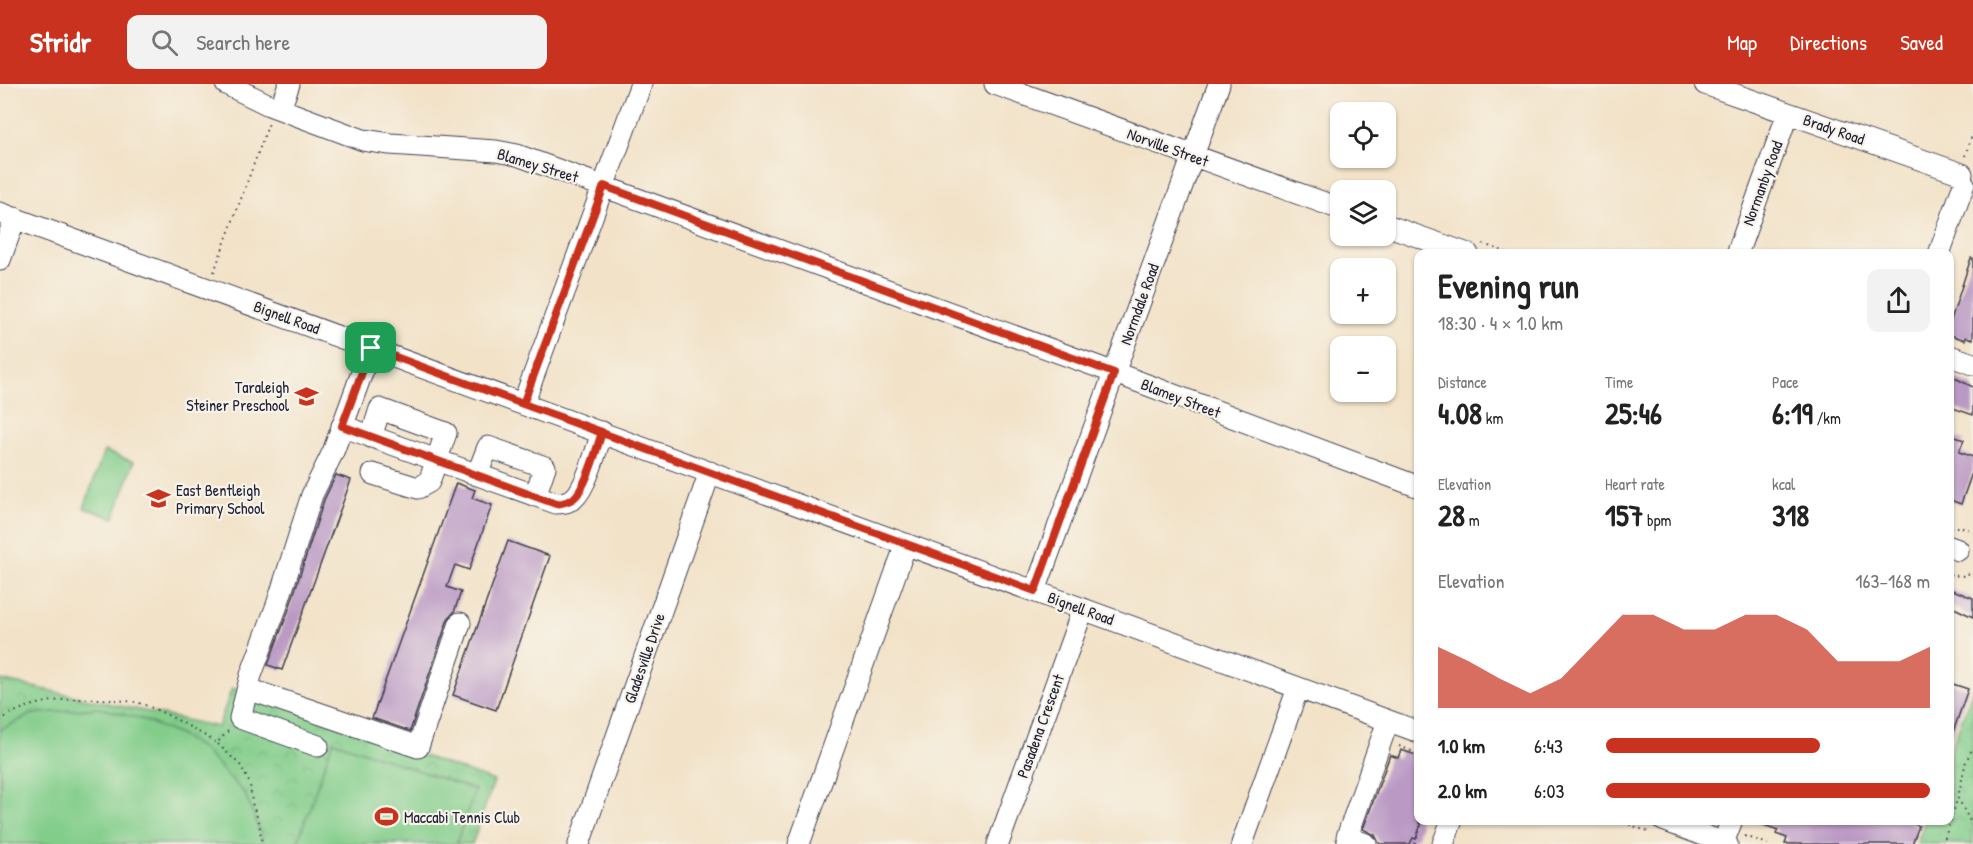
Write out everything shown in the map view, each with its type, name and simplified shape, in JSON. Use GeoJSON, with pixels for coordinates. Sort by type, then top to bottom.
{"type":"FeatureCollection","features":[{"type":"Feature","properties":{"kind":"street","name":"Blamey Street"},"geometry":{"type":"LineString","coordinates":[[226,84],[275,115],[363,140],[507,152],[1114,373],[1414,485]]}},
{"type":"Feature","properties":{"kind":"street"},"geometry":{"type":"LineString","coordinates":[[275,115],[289,84]]}},
{"type":"Feature","properties":{"kind":"street"},"geometry":{"type":"LineString","coordinates":[[523,404],[641,84]]}},
{"type":"Feature","properties":{"kind":"street","name":"Norville Street"},"geometry":{"type":"LineString","coordinates":[[995,84],[1330,205]]}},
{"type":"Feature","properties":{"kind":"street","name":"Normdale Road"},"geometry":{"type":"LineString","coordinates":[[1035,591],[1220,84]]}},
{"type":"Feature","properties":{"kind":"street","name":"Brady Road"},"geometry":{"type":"LineString","coordinates":[[1705,84],[1968,178]]}},
{"type":"Feature","properties":{"kind":"street","name":"Normanby Road"},"geometry":{"type":"LineString","coordinates":[[1739,249],[1788,113]]}},
{"type":"Feature","properties":{"kind":"street"},"geometry":{"type":"LineString","coordinates":[[1941,249],[1968,178]]}},
{"type":"Feature","properties":{"kind":"street"},"geometry":{"type":"LineString","coordinates":[[0,260],[8,215]]}},
{"type":"Feature","properties":{"kind":"street","name":"Bignell Road"},"geometry":{"type":"LineString","coordinates":[[8,215],[1414,730]]}},
{"type":"Feature","properties":{"kind":"street"},"geometry":{"type":"LineString","coordinates":[[1396,229],[1454,249]]}},
{"type":"Feature","properties":{"kind":"street"},"geometry":{"type":"LineString","coordinates":[[318,746],[240,718],[312,495],[333,452],[371,348]]}},
{"type":"Feature","properties":{"kind":"street"},"geometry":{"type":"LineString","coordinates":[[1954,357],[1973,364]]}},
{"type":"Feature","properties":{"kind":"street"},"geometry":{"type":"LineString","coordinates":[[370,437],[380,409],[446,433],[429,482],[418,488],[373,474]]}},
{"type":"Feature","properties":{"kind":"street"},"geometry":{"type":"LineString","coordinates":[[342,426],[556,504],[574,498],[581,489],[602,432]]}},
{"type":"Feature","properties":{"kind":"street"},"geometry":{"type":"LineString","coordinates":[[477,475],[488,447],[545,467],[535,496]]}},
{"type":"Feature","properties":{"kind":"street","name":"Gladesville Drive"},"geometry":{"type":"LineString","coordinates":[[579,844],[710,472]]}},
{"type":"Feature","properties":{"kind":"street"},"geometry":{"type":"LineString","coordinates":[[799,844],[906,544]]}},
{"type":"Feature","properties":{"kind":"street","name":"Pasadena Crescent"},"geometry":{"type":"LineString","coordinates":[[998,844],[1083,609]]}},
{"type":"Feature","properties":{"kind":"street"},"geometry":{"type":"LineString","coordinates":[[248,689],[418,747],[460,623]]}},
{"type":"Feature","properties":{"kind":"street"},"geometry":{"type":"LineString","coordinates":[[1242,844],[1298,688]]}},
{"type":"Feature","properties":{"kind":"street"},"geometry":{"type":"LineString","coordinates":[[1366,844],[1347,837],[1388,721]]}},
{"type":"Feature","properties":{"kind":"street"},"geometry":{"type":"LineString","coordinates":[[1443,844],[1450,825]]}},
{"type":"Feature","properties":{"kind":"street"},"geometry":{"type":"LineString","coordinates":[[1676,825],[1725,843],[1730,825]]}},
{"type":"Feature","properties":{"kind":"path"},"geometry":{"type":"LineString","coordinates":[[213,275],[275,115]]}},
{"type":"Feature","properties":{"kind":"path"},"geometry":{"type":"LineString","coordinates":[[1954,528],[1967,528],[1973,532]]}},
{"type":"Feature","properties":{"kind":"path"},"geometry":{"type":"LineString","coordinates":[[1954,575],[1962,576],[1973,572]]}},
{"type":"Feature","properties":{"kind":"path"},"geometry":{"type":"LineString","coordinates":[[0,721],[41,703],[91,698],[137,702],[183,723],[217,743],[241,766],[250,783],[252,803],[259,822],[262,844]]}},
{"type":"Feature","properties":{"kind":"path"},"geometry":{"type":"LineString","coordinates":[[217,743],[240,718]]}},
{"type":"Feature","properties":{"kind":"path"},"geometry":{"type":"LineString","coordinates":[[1954,810],[1966,761],[1973,748]]}},
{"type":"Feature","properties":{"kind":"path"},"geometry":{"type":"LineString","coordinates":[[1958,797],[1973,827]]}},
{"type":"Feature","properties":{"kind":"path"},"geometry":{"type":"LineString","coordinates":[[1415,844],[1421,825]]}},
{"type":"Feature","properties":{"kind":"path"},"geometry":{"type":"LineString","coordinates":[[1943,844],[1949,825]]}},
{"type":"Feature","properties":{"kind":"green space"},"geometry":{"type":"Polygon","coordinates":[[[104,451],[134,462],[114,518],[84,508],[104,451]]]}},
{"type":"Feature","properties":{"kind":"green space"},"geometry":{"type":"Polygon","coordinates":[[[0,680],[218,727],[232,688],[494,781],[472,844],[0,844],[0,680]]]}},
{"type":"Feature","properties":{"kind":"green space"},"geometry":{"type":"Polygon","coordinates":[[[1973,689],[1973,844],[1917,844],[1924,825],[1954,825],[1954,741],[1973,689]]]}},
{"type":"Feature","properties":{"kind":"green space"},"geometry":{"type":"Polygon","coordinates":[[[99,708],[142,719],[202,748],[245,794],[262,837],[262,844],[0,844],[0,730],[32,714],[99,708]]]}},
{"type":"Feature","properties":{"kind":"green space","name":"Maccabi Tennis Club"},"geometry":{"type":"Polygon","coordinates":[[[333,741],[475,790],[456,844],[297,844],[333,741]]]}},
{"type":"Feature","properties":{"kind":"building"},"geometry":{"type":"Polygon","coordinates":[[[1971,258],[1973,258],[1973,339],[1966,337],[1965,340],[1954,336],[1954,311],[1971,258]]]}},
{"type":"Feature","properties":{"kind":"building"},"geometry":{"type":"Polygon","coordinates":[[[1954,378],[1973,387],[1973,415],[1954,408],[1954,378]]]}},
{"type":"Feature","properties":{"kind":"building"},"geometry":{"type":"Polygon","coordinates":[[[1954,436],[1964,440],[1959,452],[1973,457],[1973,470],[1961,504],[1954,501],[1954,436]]]}},
{"type":"Feature","properties":{"kind":"building"},"geometry":{"type":"Polygon","coordinates":[[[336,475],[351,480],[282,670],[268,665],[289,609],[324,500],[336,475]]]}},
{"type":"Feature","properties":{"kind":"building"},"geometry":{"type":"Polygon","coordinates":[[[456,483],[475,490],[472,498],[492,505],[469,570],[455,565],[447,587],[461,592],[454,612],[448,619],[410,731],[372,718],[456,483]]]}},
{"type":"Feature","properties":{"kind":"building"},"geometry":{"type":"Polygon","coordinates":[[[508,541],[550,556],[496,710],[453,695],[508,541]]]}},
{"type":"Feature","properties":{"kind":"building"},"geometry":{"type":"Polygon","coordinates":[[[1954,591],[1973,598],[1973,617],[1954,608],[1954,591]]]}},
{"type":"Feature","properties":{"kind":"building"},"geometry":{"type":"Polygon","coordinates":[[[1954,684],[1968,689],[1954,729],[1954,684]]]}},
{"type":"Feature","properties":{"kind":"building"},"geometry":{"type":"Polygon","coordinates":[[[1401,750],[1414,754],[1414,825],[1421,825],[1416,839],[1413,838],[1410,844],[1381,844],[1375,835],[1363,829],[1390,755],[1398,758],[1401,750]]]}},
{"type":"Feature","properties":{"kind":"building"},"geometry":{"type":"Polygon","coordinates":[[[1764,825],[1919,826],[1912,844],[1785,844],[1787,838],[1776,834],[1778,830],[1764,825]]]}},
{"type":"Feature","properties":{"kind":"place","name":"Taraleigh Steiner Preschool"},"geometry":{"type":"Point","coordinates":[307,396]}},
{"type":"Feature","properties":{"kind":"place","name":"East Bentleigh Primary School"},"geometry":{"type":"Point","coordinates":[158,499]}},
{"type":"Feature","properties":{"kind":"place","name":"Maccabi Tennis Club"},"geometry":{"type":"Point","coordinates":[386,817]}},
{"type":"Feature","properties":{"kind":"route"},"geometry":{"type":"LineString","coordinates":[[371,348],[342,426],[556,504],[574,498],[581,489],[602,432],[573,422],[523,404],[604,186],[1114,373],[1035,591],[602,432],[523,404],[371,348]]}}]}
